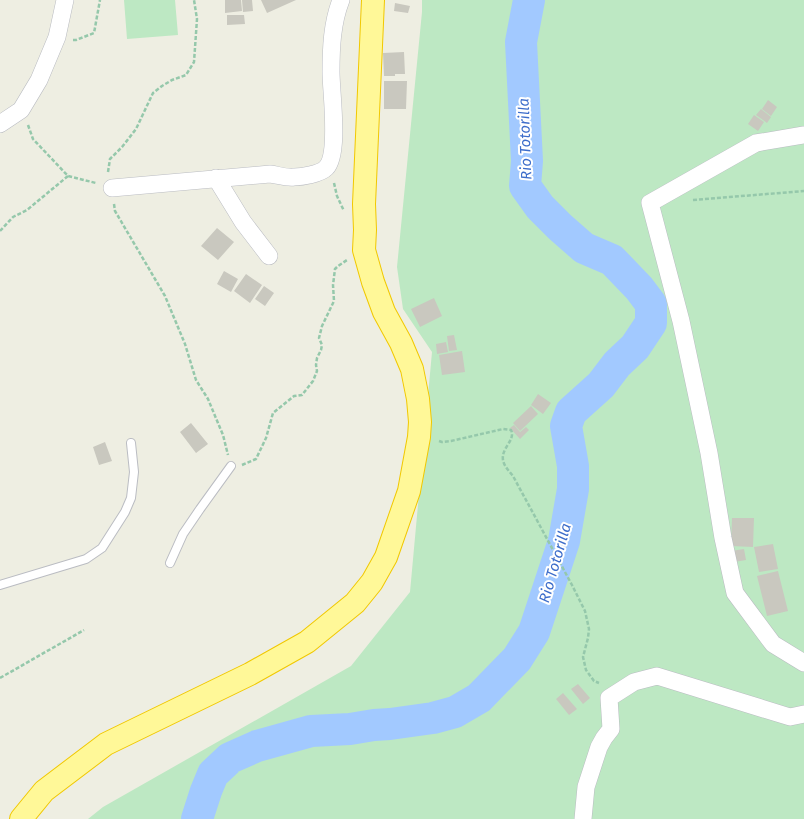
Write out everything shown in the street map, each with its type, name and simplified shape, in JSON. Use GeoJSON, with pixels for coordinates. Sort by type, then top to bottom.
{"type":"FeatureCollection","features":[{"type":"Feature","properties":{"kind":"highway"},"geometry":{"type":"LineString","coordinates":[[21,819],[44,791],[106,744],[250,674],[308,642],[355,603],[372,582],[386,557],[409,491],[419,437],[420,422],[418,399],[412,369],[401,343],[384,312],[373,282],[364,240],[364,204],[374,0]]}},
{"type":"Feature","properties":{"kind":"street"},"geometry":{"type":"LineString","coordinates":[[0,124],[21,110],[39,80],[57,37],[65,0]]}},
{"type":"Feature","properties":{"kind":"street"},"geometry":{"type":"LineString","coordinates":[[112,188],[270,174],[294,178],[315,174],[326,168],[332,156],[334,119],[331,73],[335,20],[342,0]]}},
{"type":"Feature","properties":{"kind":"street"},"geometry":{"type":"LineString","coordinates":[[804,135],[756,143],[650,203],[681,321],[709,453],[723,538],[735,593],[773,644],[804,663]]}},
{"type":"Feature","properties":{"kind":"street"},"geometry":{"type":"LineString","coordinates":[[216,178],[243,222],[269,256]]}},
{"type":"Feature","properties":{"kind":"street"},"geometry":{"type":"LineString","coordinates":[[583,819],[586,787],[599,747],[611,729],[609,698],[634,682],[657,676],[790,717],[804,714]]}},
{"type":"Feature","properties":{"kind":"lane"},"geometry":{"type":"LineString","coordinates":[[0,585],[86,559],[102,548],[125,512],[132,498],[134,472],[131,444]]}},
{"type":"Feature","properties":{"kind":"lane"},"geometry":{"type":"LineString","coordinates":[[170,562],[184,534],[231,466]]}},
{"type":"Feature","properties":{"kind":"path"},"geometry":{"type":"LineString","coordinates":[[57,37],[76,40],[94,33],[100,0]]}},
{"type":"Feature","properties":{"kind":"path"},"geometry":{"type":"LineString","coordinates":[[194,0],[197,19],[194,62],[186,75],[172,80],[153,93],[136,129],[122,147],[110,159],[108,173],[112,188],[115,211],[165,296],[185,344],[196,380],[208,399],[223,435],[231,466],[240,466],[256,459],[266,438],[273,413],[294,396],[302,395],[313,381],[317,371],[317,358],[322,345],[318,338],[334,300],[333,285],[335,269],[364,240],[347,216],[337,196],[334,182],[326,168]]}},
{"type":"Feature","properties":{"kind":"path"},"geometry":{"type":"LineString","coordinates":[[21,110],[33,139],[68,176],[112,188]]}},
{"type":"Feature","properties":{"kind":"path"},"geometry":{"type":"LineString","coordinates":[[0,231],[13,217],[26,210],[68,176]]}},
{"type":"Feature","properties":{"kind":"path"},"geometry":{"type":"LineString","coordinates":[[689,200],[804,191]]}},
{"type":"Feature","properties":{"kind":"path"},"geometry":{"type":"LineString","coordinates":[[420,422],[431,432],[436,440],[442,442],[503,429],[511,430],[512,437],[504,451],[502,459],[506,468],[513,476],[585,611],[588,638],[583,657],[586,670],[594,681],[605,685],[609,698]]}},
{"type":"Feature","properties":{"kind":"path"},"geometry":{"type":"LineString","coordinates":[[0,678],[84,630]]}},
{"type":"Feature","properties":{"kind":"green space"},"geometry":{"type":"Polygon","coordinates":[[[124,0],[175,0],[178,35],[127,39],[124,0]]]}},
{"type":"Feature","properties":{"kind":"green space"},"geometry":{"type":"Polygon","coordinates":[[[422,0],[804,0],[804,819],[88,819],[103,807],[351,666],[410,592],[432,352],[403,309],[397,267],[422,0]]]}},
{"type":"Feature","properties":{"kind":"building"},"geometry":{"type":"Polygon","coordinates":[[[225,0],[241,0],[242,11],[225,13],[225,0]]]}},
{"type":"Feature","properties":{"kind":"building"},"geometry":{"type":"Polygon","coordinates":[[[242,0],[252,0],[253,11],[243,12],[242,0]]]}},
{"type":"Feature","properties":{"kind":"building"},"geometry":{"type":"Polygon","coordinates":[[[261,0],[296,0],[267,13],[261,0]]]}},
{"type":"Feature","properties":{"kind":"building"},"geometry":{"type":"Polygon","coordinates":[[[395,3],[410,6],[408,13],[394,11],[395,3]]]}},
{"type":"Feature","properties":{"kind":"building"},"geometry":{"type":"Polygon","coordinates":[[[227,15],[244,15],[245,24],[227,25],[227,15]]]}},
{"type":"Feature","properties":{"kind":"building"},"geometry":{"type":"Polygon","coordinates":[[[404,52],[405,74],[384,76],[383,53],[404,52]]]}},
{"type":"Feature","properties":{"kind":"building"},"geometry":{"type":"Polygon","coordinates":[[[384,81],[407,81],[406,109],[384,109],[384,81]]]}},
{"type":"Feature","properties":{"kind":"building"},"geometry":{"type":"Polygon","coordinates":[[[768,100],[777,107],[771,116],[762,109],[768,100]]]}},
{"type":"Feature","properties":{"kind":"building"},"geometry":{"type":"Polygon","coordinates":[[[761,109],[771,117],[767,123],[756,115],[761,109]]]}},
{"type":"Feature","properties":{"kind":"building"},"geometry":{"type":"Polygon","coordinates":[[[754,115],[764,122],[758,131],[748,124],[754,115]]]}},
{"type":"Feature","properties":{"kind":"building"},"geometry":{"type":"Polygon","coordinates":[[[217,228],[234,242],[218,260],[201,246],[217,228]]]}},
{"type":"Feature","properties":{"kind":"building"},"geometry":{"type":"Polygon","coordinates":[[[224,271],[238,279],[231,292],[217,284],[224,271]]]}},
{"type":"Feature","properties":{"kind":"building"},"geometry":{"type":"Polygon","coordinates":[[[246,274],[262,285],[250,303],[234,291],[246,274]]]}},
{"type":"Feature","properties":{"kind":"building"},"geometry":{"type":"Polygon","coordinates":[[[264,286],[274,293],[265,306],[255,299],[264,286]]]}},
{"type":"Feature","properties":{"kind":"building"},"geometry":{"type":"Polygon","coordinates":[[[434,298],[442,316],[420,327],[411,309],[434,298]]]}},
{"type":"Feature","properties":{"kind":"building"},"geometry":{"type":"Polygon","coordinates":[[[454,335],[457,350],[449,351],[447,336],[454,335]]]}},
{"type":"Feature","properties":{"kind":"building"},"geometry":{"type":"Polygon","coordinates":[[[446,342],[448,352],[437,354],[436,344],[446,342]]]}},
{"type":"Feature","properties":{"kind":"building"},"geometry":{"type":"Polygon","coordinates":[[[462,351],[465,372],[442,375],[439,355],[462,351]]]}},
{"type":"Feature","properties":{"kind":"building"},"geometry":{"type":"Polygon","coordinates":[[[538,394],[551,403],[543,414],[531,405],[538,394]]]}},
{"type":"Feature","properties":{"kind":"building"},"geometry":{"type":"Polygon","coordinates":[[[531,406],[538,414],[520,431],[513,423],[531,406]]]}},
{"type":"Feature","properties":{"kind":"building"},"geometry":{"type":"Polygon","coordinates":[[[191,423],[208,444],[196,453],[180,432],[191,423]]]}},
{"type":"Feature","properties":{"kind":"building"},"geometry":{"type":"Polygon","coordinates":[[[514,425],[520,432],[526,427],[529,430],[520,439],[510,428],[514,425]]]}},
{"type":"Feature","properties":{"kind":"building"},"geometry":{"type":"Polygon","coordinates":[[[105,442],[112,461],[99,465],[93,447],[105,442]]]}},
{"type":"Feature","properties":{"kind":"building"},"geometry":{"type":"Polygon","coordinates":[[[732,518],[754,518],[753,547],[731,546],[732,518]]]}},
{"type":"Feature","properties":{"kind":"building"},"geometry":{"type":"Polygon","coordinates":[[[773,544],[778,569],[759,572],[754,547],[773,544]]]}},
{"type":"Feature","properties":{"kind":"building"},"geometry":{"type":"Polygon","coordinates":[[[744,549],[746,560],[734,562],[731,551],[744,549]]]}},
{"type":"Feature","properties":{"kind":"building"},"geometry":{"type":"Polygon","coordinates":[[[778,571],[788,611],[767,616],[757,576],[778,571]]]}},
{"type":"Feature","properties":{"kind":"building"},"geometry":{"type":"Polygon","coordinates":[[[578,684],[590,698],[583,704],[571,689],[578,684]]]}},
{"type":"Feature","properties":{"kind":"building"},"geometry":{"type":"Polygon","coordinates":[[[563,693],[577,709],[569,715],[556,699],[563,693]]]}},
{"type":"Feature","properties":{"kind":"waterway","name":"Rio Totorilla"},"geometry":{"type":"LineString","coordinates":[[197,819],[213,774],[230,758],[257,746],[311,731],[350,729],[390,724],[433,718],[455,712],[479,698],[517,659],[534,632],[564,541],[573,489],[573,466],[566,426],[571,412],[601,385],[617,364],[635,347],[651,323],[651,304],[639,288],[612,260],[584,248],[560,227],[540,207],[525,186],[527,161],[521,42],[529,0]]}}]}
